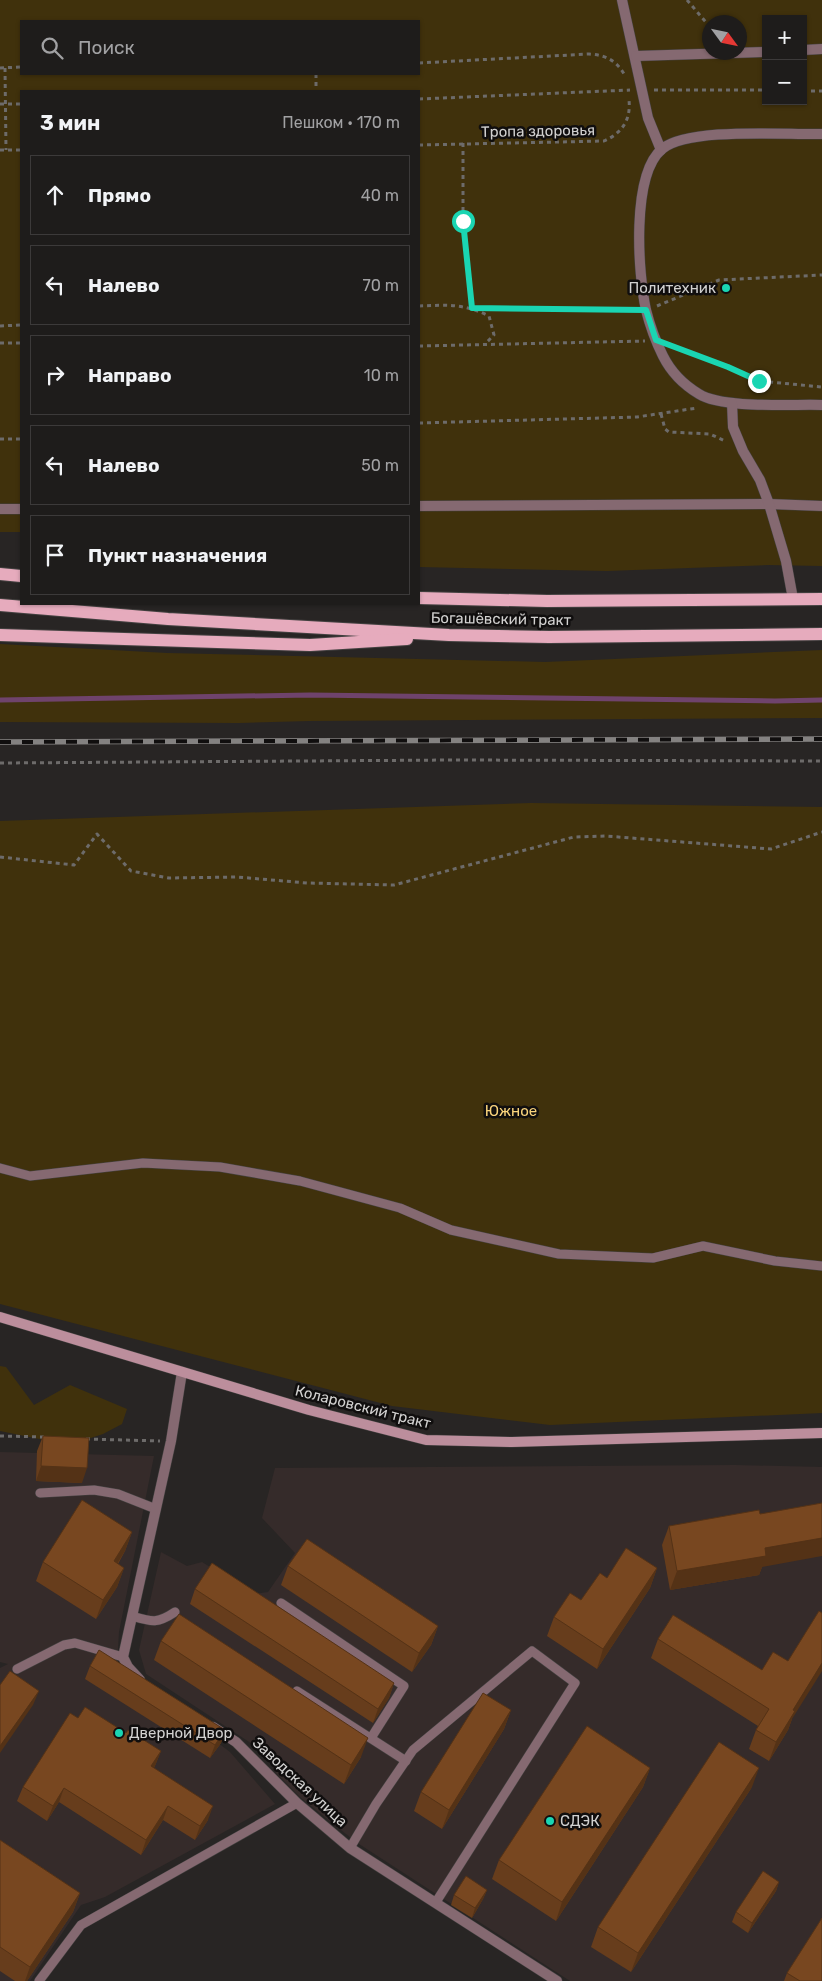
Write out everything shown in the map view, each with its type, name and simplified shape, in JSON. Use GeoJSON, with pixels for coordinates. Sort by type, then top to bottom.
{"type":"FeatureCollection","features":[{"type":"Feature","properties":{"kind":"main road"},"geometry":{"type":"LineString","coordinates":[[0,574],[20,576]]}},
{"type":"Feature","properties":{"kind":"main road","name":"Богашёвский тракт"},"geometry":{"type":"LineString","coordinates":[[420,598],[547,601],[822,599]]}},
{"type":"Feature","properties":{"kind":"main road","name":"Богашёвский тракт"},"geometry":{"type":"LineString","coordinates":[[0,605],[168,619],[449,635],[549,637],[822,634]]}},
{"type":"Feature","properties":{"kind":"main road"},"geometry":{"type":"LineString","coordinates":[[0,635],[310,645],[376,642],[449,635]]}},
{"type":"Feature","properties":{"kind":"main road","name":"Коларовский тракт"},"geometry":{"type":"LineString","coordinates":[[0,1318],[309,1410],[426,1440],[512,1442],[822,1433]]}},
{"type":"Feature","properties":{"kind":"street"},"geometry":{"type":"LineString","coordinates":[[622,0],[636,56],[648,118],[661,150]]}},
{"type":"Feature","properties":{"kind":"street"},"geometry":{"type":"LineString","coordinates":[[807,50],[822,49]]}},
{"type":"Feature","properties":{"kind":"street"},"geometry":{"type":"LineString","coordinates":[[636,56],[762,52]]}},
{"type":"Feature","properties":{"kind":"street"},"geometry":{"type":"LineString","coordinates":[[822,134],[703,136],[674,142],[661,150],[651,163],[646,176],[640,222],[640,272],[646,310],[656,340],[673,372],[687,386],[701,396],[721,403],[822,405]]}},
{"type":"Feature","properties":{"kind":"street"},"geometry":{"type":"LineString","coordinates":[[732,403],[733,428],[743,451],[760,480],[769,504],[786,561],[793,599]]}},
{"type":"Feature","properties":{"kind":"street"},"geometry":{"type":"LineString","coordinates":[[420,506],[769,504],[822,506]]}},
{"type":"Feature","properties":{"kind":"street"},"geometry":{"type":"LineString","coordinates":[[0,509],[20,509]]}},
{"type":"Feature","properties":{"kind":"street"},"geometry":{"type":"LineString","coordinates":[[145,1683],[137,1678],[123,1657],[171,1441],[182,1372]]}},
{"type":"Feature","properties":{"kind":"street","name":"Заводская улица"},"geometry":{"type":"LineString","coordinates":[[203,1721],[236,1742],[297,1803],[350,1848],[557,1981]]}},
{"type":"Feature","properties":{"kind":"lane"},"geometry":{"type":"LineString","coordinates":[[0,1168],[30,1176],[143,1163],[220,1167],[300,1181],[400,1208],[451,1230],[559,1254],[653,1258],[703,1246],[775,1261],[822,1266]]}},
{"type":"Feature","properties":{"kind":"lane"},"geometry":{"type":"LineString","coordinates":[[40,1493],[94,1490],[118,1494],[156,1509]]}},
{"type":"Feature","properties":{"kind":"lane"},"geometry":{"type":"LineString","coordinates":[[281,1603],[404,1686],[371,1738]]}},
{"type":"Feature","properties":{"kind":"lane"},"geometry":{"type":"LineString","coordinates":[[132,1616],[153,1622],[164,1619],[175,1612]]}},
{"type":"Feature","properties":{"kind":"lane"},"geometry":{"type":"LineString","coordinates":[[18,1669],[64,1645],[75,1643],[123,1657]]}},
{"type":"Feature","properties":{"kind":"lane"},"geometry":{"type":"LineString","coordinates":[[350,1848],[376,1804],[413,1750],[532,1652],[575,1683],[436,1902]]}},
{"type":"Feature","properties":{"kind":"lane"},"geometry":{"type":"LineString","coordinates":[[287,1685],[406,1761]]}},
{"type":"Feature","properties":{"kind":"lane"},"geometry":{"type":"LineString","coordinates":[[39,1981],[81,1925],[297,1803]]}},
{"type":"Feature","properties":{"kind":"path"},"geometry":{"type":"LineString","coordinates":[[687,0],[702,18]]}},
{"type":"Feature","properties":{"kind":"path"},"geometry":{"type":"LineString","coordinates":[[420,63],[600,54],[611,59],[620,67],[626,77]]}},
{"type":"Feature","properties":{"kind":"path"},"geometry":{"type":"LineString","coordinates":[[0,68],[20,67]]}},
{"type":"Feature","properties":{"kind":"path"},"geometry":{"type":"LineString","coordinates":[[5,68],[6,150]]}},
{"type":"Feature","properties":{"kind":"path"},"geometry":{"type":"LineString","coordinates":[[316,75],[316,90]]}},
{"type":"Feature","properties":{"kind":"path","name":"Тропа здоровья"},"geometry":{"type":"LineString","coordinates":[[420,145],[604,141],[614,136],[623,128],[628,118],[630,107],[627,83]]}},
{"type":"Feature","properties":{"kind":"path"},"geometry":{"type":"LineString","coordinates":[[420,99],[628,90]]}},
{"type":"Feature","properties":{"kind":"path"},"geometry":{"type":"LineString","coordinates":[[643,90],[762,90]]}},
{"type":"Feature","properties":{"kind":"path"},"geometry":{"type":"LineString","coordinates":[[807,91],[822,91]]}},
{"type":"Feature","properties":{"kind":"path"},"geometry":{"type":"LineString","coordinates":[[0,104],[20,104]]}},
{"type":"Feature","properties":{"kind":"path"},"geometry":{"type":"LineString","coordinates":[[463,144],[463,221],[472,308]]}},
{"type":"Feature","properties":{"kind":"path"},"geometry":{"type":"LineString","coordinates":[[0,150],[20,150]]}},
{"type":"Feature","properties":{"kind":"path"},"geometry":{"type":"LineString","coordinates":[[420,306],[450,305],[472,308],[646,310],[719,280],[822,275]]}},
{"type":"Feature","properties":{"kind":"path"},"geometry":{"type":"LineString","coordinates":[[472,308],[489,316],[494,335],[485,344]]}},
{"type":"Feature","properties":{"kind":"path"},"geometry":{"type":"LineString","coordinates":[[0,326],[20,325]]}},
{"type":"Feature","properties":{"kind":"path"},"geometry":{"type":"LineString","coordinates":[[420,346],[637,342],[656,340],[728,367],[759,381],[822,387]]}},
{"type":"Feature","properties":{"kind":"path"},"geometry":{"type":"LineString","coordinates":[[0,343],[20,343]]}},
{"type":"Feature","properties":{"kind":"path"},"geometry":{"type":"LineString","coordinates":[[420,423],[637,417],[721,403]]}},
{"type":"Feature","properties":{"kind":"path"},"geometry":{"type":"LineString","coordinates":[[661,414],[665,429],[668,432],[710,434],[743,451]]}},
{"type":"Feature","properties":{"kind":"path"},"geometry":{"type":"LineString","coordinates":[[0,439],[20,440]]}},
{"type":"Feature","properties":{"kind":"path"},"geometry":{"type":"LineString","coordinates":[[0,764],[433,760],[822,762]]}},
{"type":"Feature","properties":{"kind":"path"},"geometry":{"type":"LineString","coordinates":[[0,856],[74,865],[97,834],[131,871],[169,878],[237,877],[307,883],[394,885],[574,837],[606,836],[771,849],[822,832]]}},
{"type":"Feature","properties":{"kind":"path"},"geometry":{"type":"LineString","coordinates":[[0,1436],[47,1438]]}},
{"type":"Feature","properties":{"kind":"path"},"geometry":{"type":"LineString","coordinates":[[85,1439],[171,1441]]}},
{"type":"Feature","properties":{"kind":"shaded area"},"geometry":{"type":"Polygon","coordinates":[[[0,1452],[154,1456],[119,1632],[117,1666],[230,1752],[275,1804],[105,1897],[81,1905],[30,1981],[0,1981],[0,1668],[8,1664],[0,1662],[0,1452]]]}},
{"type":"Feature","properties":{"kind":"shaded area"},"geometry":{"type":"Polygon","coordinates":[[[735,1465],[822,1467],[822,1981],[570,1981],[356,1842],[301,1798],[276,1773],[263,1751],[146,1674],[139,1650],[161,1552],[187,1566],[202,1562],[254,1594],[268,1592],[295,1553],[262,1518],[275,1468],[735,1465]]]}},
{"type":"Feature","properties":{"kind":"green space"},"geometry":{"type":"Polygon","coordinates":[[[0,0],[822,0],[822,566],[768,565],[607,571],[420,567],[420,90],[20,90],[20,532],[0,532],[0,0]]]}},
{"type":"Feature","properties":{"kind":"green space"},"geometry":{"type":"Polygon","coordinates":[[[0,644],[167,653],[545,662],[822,650],[822,718],[239,723],[0,722],[0,644]]]}},
{"type":"Feature","properties":{"kind":"green space","name":"Южное"},"geometry":{"type":"Polygon","coordinates":[[[531,803],[822,807],[822,1413],[550,1425],[392,1406],[0,1304],[0,821],[531,803]]]}},
{"type":"Feature","properties":{"kind":"green space"},"geometry":{"type":"Polygon","coordinates":[[[0,1366],[6,1367],[34,1405],[70,1385],[127,1409],[122,1424],[103,1434],[69,1445],[0,1431],[0,1366]]]}},
{"type":"Feature","properties":{"kind":"building"},"geometry":{"type":"Polygon","coordinates":[[[43,1436],[89,1438],[87,1468],[41,1466],[43,1436]]]}},
{"type":"Feature","properties":{"kind":"building"},"geometry":{"type":"Polygon","coordinates":[[[82,1500],[132,1532],[114,1561],[124,1568],[103,1600],[43,1562],[82,1500]]]}},
{"type":"Feature","properties":{"kind":"building"},"geometry":{"type":"Polygon","coordinates":[[[822,1503],[822,1538],[765,1548],[766,1556],[677,1571],[669,1526],[759,1510],[760,1514],[822,1503]]]}},
{"type":"Feature","properties":{"kind":"building"},"geometry":{"type":"Polygon","coordinates":[[[307,1539],[438,1626],[419,1653],[288,1566],[307,1539]]]}},
{"type":"Feature","properties":{"kind":"building"},"geometry":{"type":"Polygon","coordinates":[[[626,1548],[657,1568],[603,1649],[554,1617],[570,1593],[581,1600],[600,1573],[607,1578],[626,1548]]]}},
{"type":"Feature","properties":{"kind":"building"},"geometry":{"type":"Polygon","coordinates":[[[212,1563],[394,1683],[378,1709],[195,1589],[212,1563]]]}},
{"type":"Feature","properties":{"kind":"building"},"geometry":{"type":"Polygon","coordinates":[[[819,1611],[822,1613],[822,1663],[776,1742],[756,1730],[769,1709],[658,1639],[673,1615],[762,1670],[773,1652],[788,1661],[819,1611]]]}},
{"type":"Feature","properties":{"kind":"building"},"geometry":{"type":"Polygon","coordinates":[[[179,1614],[368,1738],[351,1765],[161,1641],[179,1614]]]}},
{"type":"Feature","properties":{"kind":"building"},"geometry":{"type":"Polygon","coordinates":[[[99,1650],[225,1730],[215,1745],[90,1666],[99,1650]]]}},
{"type":"Feature","properties":{"kind":"building"},"geometry":{"type":"Polygon","coordinates":[[[10,1671],[39,1691],[0,1746],[0,1685],[10,1671]]]}},
{"type":"Feature","properties":{"kind":"building"},"geometry":{"type":"Polygon","coordinates":[[[483,1693],[511,1710],[449,1810],[421,1792],[483,1693]]]}},
{"type":"Feature","properties":{"kind":"building"},"geometry":{"type":"Polygon","coordinates":[[[85,1707],[126,1733],[128,1730],[161,1751],[151,1766],[213,1806],[200,1826],[168,1806],[146,1840],[64,1788],[53,1806],[23,1787],[70,1713],[78,1718],[85,1707]]]}},
{"type":"Feature","properties":{"kind":"building"},"geometry":{"type":"Polygon","coordinates":[[[587,1726],[650,1768],[562,1902],[499,1860],[587,1726]]]}},
{"type":"Feature","properties":{"kind":"building"},"geometry":{"type":"Polygon","coordinates":[[[719,1742],[759,1768],[638,1953],[598,1927],[719,1742]]]}},
{"type":"Feature","properties":{"kind":"building"},"geometry":{"type":"Polygon","coordinates":[[[0,1840],[80,1893],[30,1967],[0,1947],[0,1840]]]}},
{"type":"Feature","properties":{"kind":"building"},"geometry":{"type":"Polygon","coordinates":[[[763,1871],[779,1882],[752,1923],[736,1912],[763,1871]]]}},
{"type":"Feature","properties":{"kind":"building"},"geometry":{"type":"Polygon","coordinates":[[[466,1876],[487,1890],[475,1908],[454,1895],[466,1876]]]}},
{"type":"Feature","properties":{"kind":"building"},"geometry":{"type":"Polygon","coordinates":[[[822,1918],[822,1981],[800,1981],[787,1973],[822,1918]]]}},
{"type":"Feature","properties":{"kind":"waterway"},"geometry":{"type":"LineString","coordinates":[[0,700],[310,695],[822,700]]}},
{"type":"Feature","properties":{"kind":"railway"},"geometry":{"type":"LineString","coordinates":[[0,742],[822,739]]}},
{"type":"Feature","properties":{"kind":"place","name":"Политехник"},"geometry":{"type":"Point","coordinates":[726,288]}},
{"type":"Feature","properties":{"kind":"place","name":"Дверной Двор"},"geometry":{"type":"Point","coordinates":[119,1733]}},
{"type":"Feature","properties":{"kind":"place","name":"СДЭК"},"geometry":{"type":"Point","coordinates":[550,1821]}},
{"type":"Feature","properties":{"kind":"route"},"geometry":{"type":"LineString","coordinates":[[463,221],[472,308],[646,310],[656,340],[728,367],[759,381]]}}]}
